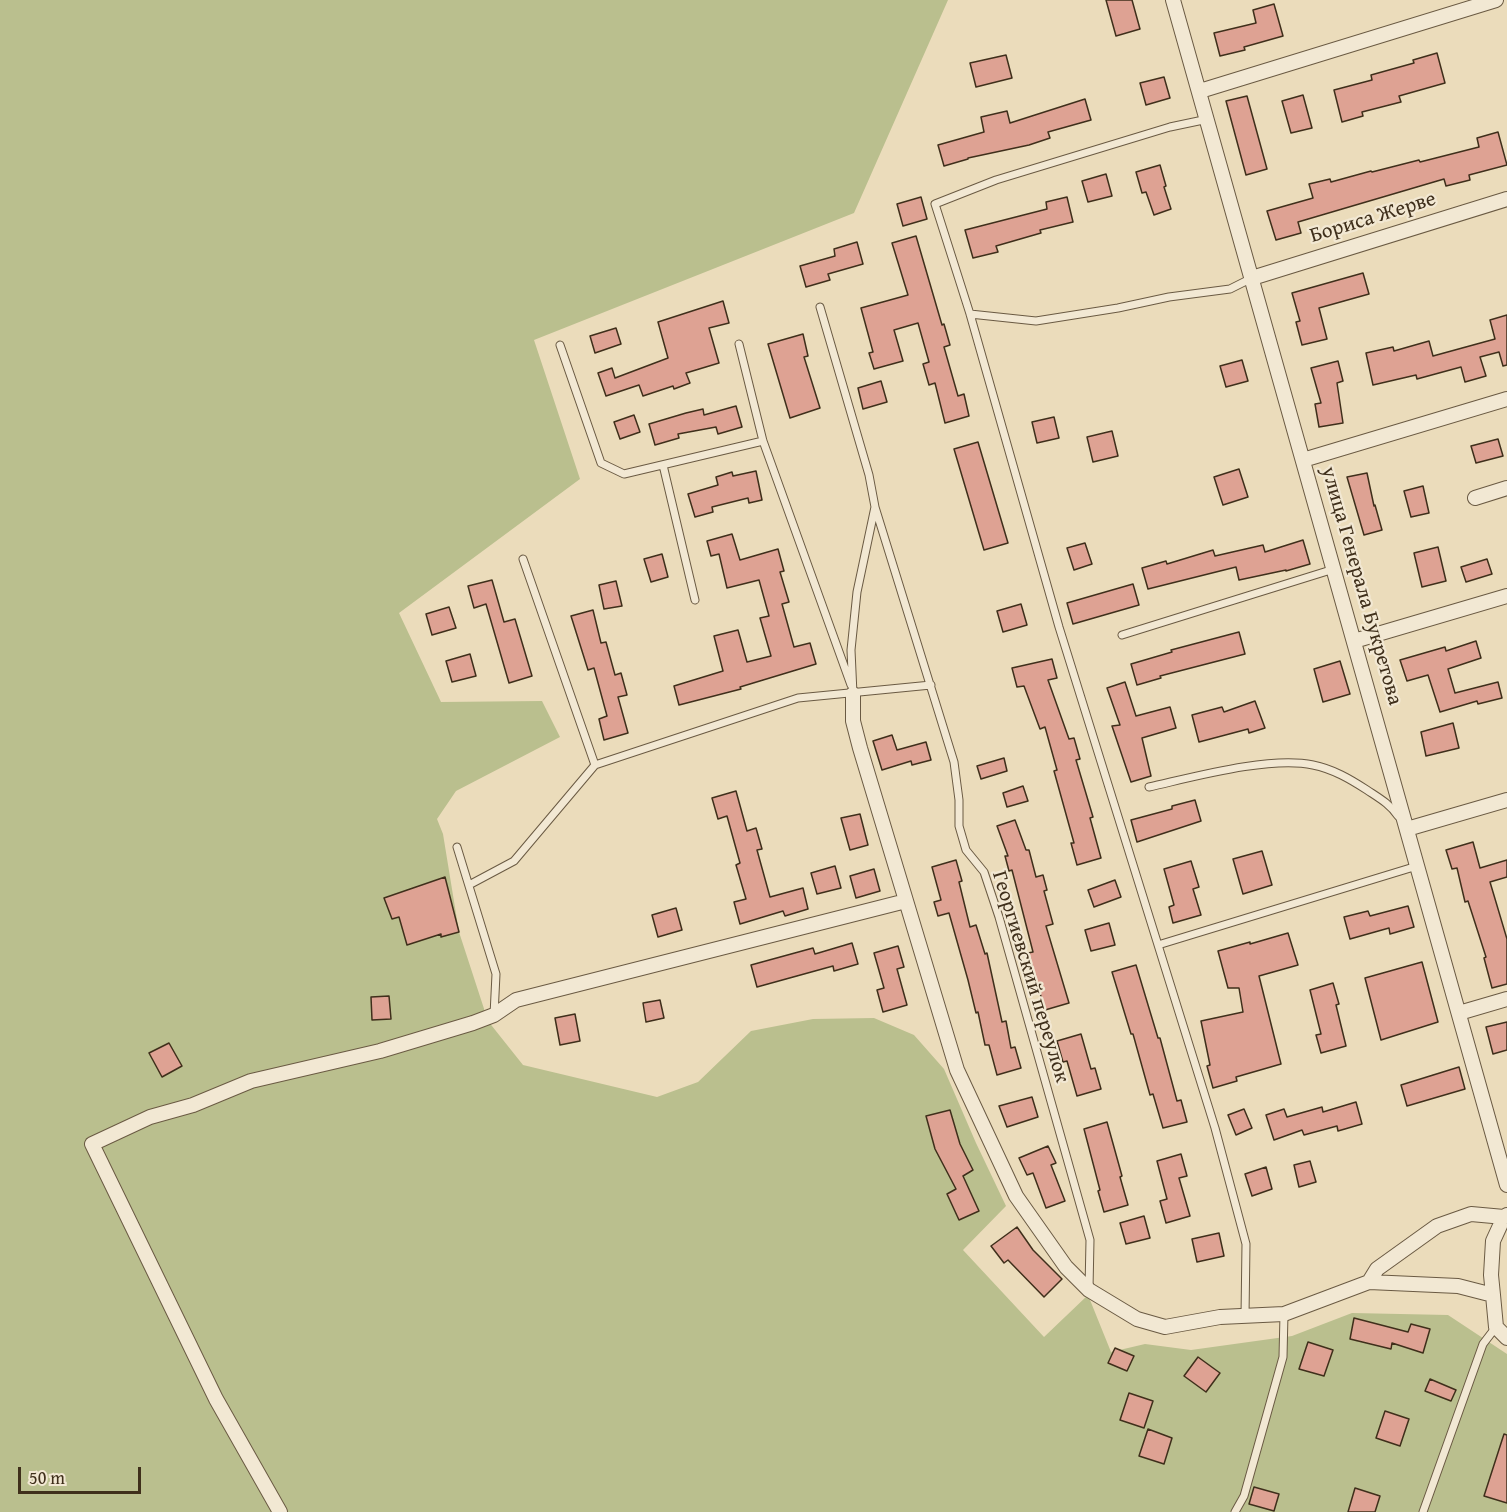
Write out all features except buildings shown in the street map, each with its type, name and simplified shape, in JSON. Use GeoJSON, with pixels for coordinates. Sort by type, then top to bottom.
{"type":"FeatureCollection","features":[{"type":"Feature","properties":{"kind":"street","name":"улица Генерала Букретова"},"geometry":{"type":"LineString","coordinates":[[1173,0],[1507,1185]]}},
{"type":"Feature","properties":{"kind":"street"},"geometry":{"type":"LineString","coordinates":[[1200,91],[1496,0]]}},
{"type":"Feature","properties":{"kind":"street","name":"Бориса Жерве"},"geometry":{"type":"LineString","coordinates":[[1252,278],[1507,199]]}},
{"type":"Feature","properties":{"kind":"street"},"geometry":{"type":"LineString","coordinates":[[1303,460],[1507,399]]}},
{"type":"Feature","properties":{"kind":"street"},"geometry":{"type":"LineString","coordinates":[[1474,498],[1507,488]]}},
{"type":"Feature","properties":{"kind":"street"},"geometry":{"type":"LineString","coordinates":[[1354,641],[1507,596]]}},
{"type":"Feature","properties":{"kind":"street"},"geometry":{"type":"LineString","coordinates":[[854,693],[855,730],[957,1070],[1016,1196],[1066,1267],[1089,1290],[1137,1319],[1166,1327],[1220,1317],[1284,1314],[1369,1282],[1458,1286],[1492,1295]]}},
{"type":"Feature","properties":{"kind":"street"},"geometry":{"type":"LineString","coordinates":[[1407,829],[1507,800]]}},
{"type":"Feature","properties":{"kind":"street"},"geometry":{"type":"LineString","coordinates":[[280,1512],[216,1399],[92,1144],[150,1117],[193,1105],[251,1082],[380,1051],[494,1015],[516,1000],[906,902]]}},
{"type":"Feature","properties":{"kind":"street"},"geometry":{"type":"LineString","coordinates":[[1459,1013],[1507,999]]}},
{"type":"Feature","properties":{"kind":"street"},"geometry":{"type":"LineString","coordinates":[[1369,1282],[1377,1269],[1437,1226],[1471,1214],[1505,1216],[1493,1241],[1491,1275],[1496,1327],[1507,1338]]}},
{"type":"Feature","properties":{"kind":"lane"},"geometry":{"type":"LineString","coordinates":[[1208,119],[1170,127],[996,180],[935,204],[970,314],[1059,627],[1215,1128],[1246,1244],[1245,1316]]}},
{"type":"Feature","properties":{"kind":"lane"},"geometry":{"type":"LineString","coordinates":[[970,314],[1036,321],[1169,297],[1230,289],[1252,278]]}},
{"type":"Feature","properties":{"kind":"lane","name":"Георгиевский переулок"},"geometry":{"type":"LineString","coordinates":[[820,307],[869,475],[875,507],[954,762],[959,800],[959,826],[966,850],[984,872],[999,917],[1090,1240],[1089,1290]]}},
{"type":"Feature","properties":{"kind":"lane"},"geometry":{"type":"LineString","coordinates":[[739,344],[764,441],[854,693]]}},
{"type":"Feature","properties":{"kind":"lane"},"geometry":{"type":"LineString","coordinates":[[560,345],[602,463],[624,474],[764,441]]}},
{"type":"Feature","properties":{"kind":"lane"},"geometry":{"type":"LineString","coordinates":[[663,465],[695,600]]}},
{"type":"Feature","properties":{"kind":"lane"},"geometry":{"type":"LineString","coordinates":[[854,693],[851,650],[857,592],[875,507]]}},
{"type":"Feature","properties":{"kind":"lane"},"geometry":{"type":"LineString","coordinates":[[523,559],[595,765]]}},
{"type":"Feature","properties":{"kind":"lane"},"geometry":{"type":"LineString","coordinates":[[1122,635],[1334,569]]}},
{"type":"Feature","properties":{"kind":"lane"},"geometry":{"type":"LineString","coordinates":[[469,885],[514,861],[595,765],[798,698],[931,685]]}},
{"type":"Feature","properties":{"kind":"lane"},"geometry":{"type":"LineString","coordinates":[[1149,788],[1209,774],[1273,764],[1312,765],[1345,776],[1392,807],[1407,829]]}},
{"type":"Feature","properties":{"kind":"lane"},"geometry":{"type":"LineString","coordinates":[[457,847],[496,974],[494,1015]]}},
{"type":"Feature","properties":{"kind":"lane"},"geometry":{"type":"LineString","coordinates":[[1158,945],[1417,866]]}},
{"type":"Feature","properties":{"kind":"lane"},"geometry":{"type":"LineString","coordinates":[[1235,1512],[1244,1496],[1283,1357],[1284,1314]]}},
{"type":"Feature","properties":{"kind":"lane"},"geometry":{"type":"LineString","coordinates":[[1423,1512],[1483,1344],[1496,1327]]}},
{"type":"Feature","properties":{"kind":"green space"},"geometry":{"type":"Polygon","coordinates":[[[0,0],[948,0],[854,213],[534,340],[580,479],[399,613],[441,702],[542,701],[560,737],[456,791],[437,819],[443,834],[459,932],[488,1021],[523,1065],[657,1097],[698,1082],[751,1031],[813,1019],[874,1018],[914,1035],[944,1069],[1006,1206],[963,1250],[1044,1337],[1088,1295],[1111,1352],[1145,1344],[1191,1350],[1292,1336],[1352,1313],[1448,1315],[1507,1354],[1507,1512],[0,1512],[0,0]]]}}]}
